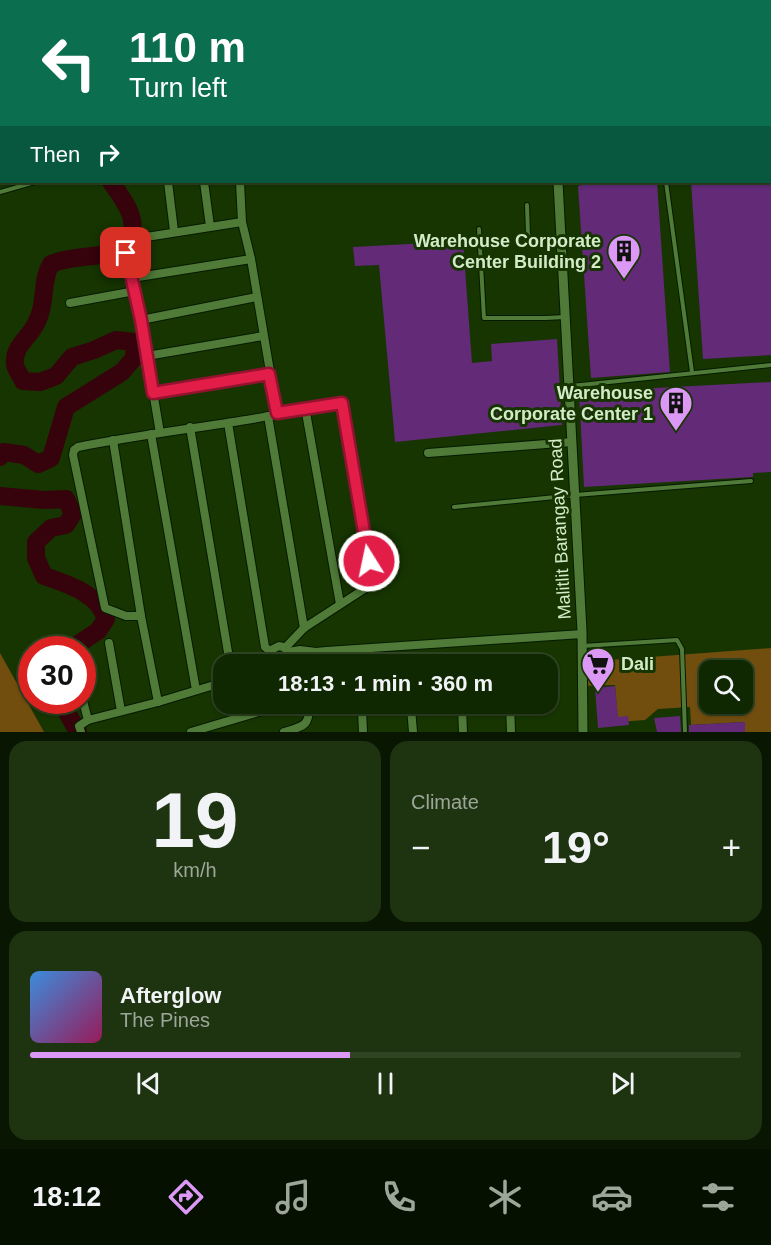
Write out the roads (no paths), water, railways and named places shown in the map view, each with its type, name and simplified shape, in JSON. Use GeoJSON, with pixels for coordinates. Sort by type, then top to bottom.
{"type":"FeatureCollection","features":[{"type":"Feature","properties":{"kind":"street"},"geometry":{"type":"LineString","coordinates":[[168,183],[174,231]]}},
{"type":"Feature","properties":{"kind":"street"},"geometry":{"type":"LineString","coordinates":[[204,183],[210,226]]}},
{"type":"Feature","properties":{"kind":"street"},"geometry":{"type":"LineString","coordinates":[[240,183],[242,222],[251,259],[262,336],[277,413]]}},
{"type":"Feature","properties":{"kind":"street","name":"Malitlit Barangay Road"},"geometry":{"type":"LineString","coordinates":[[558,183],[582,634],[583,732]]}},
{"type":"Feature","properties":{"kind":"street"},"geometry":{"type":"LineString","coordinates":[[160,433],[141,320],[126,253],[131,243],[140,238],[242,222]]}},
{"type":"Feature","properties":{"kind":"street"},"geometry":{"type":"LineString","coordinates":[[132,278],[251,259]]}},
{"type":"Feature","properties":{"kind":"street"},"geometry":{"type":"LineString","coordinates":[[69,303],[135,291]]}},
{"type":"Feature","properties":{"kind":"street"},"geometry":{"type":"LineString","coordinates":[[141,320],[257,297]]}},
{"type":"Feature","properties":{"kind":"street"},"geometry":{"type":"LineString","coordinates":[[147,356],[262,336]]}},
{"type":"Feature","properties":{"kind":"street"},"geometry":{"type":"LineString","coordinates":[[153,393],[269,374]]}},
{"type":"Feature","properties":{"kind":"street"},"geometry":{"type":"LineString","coordinates":[[141,615],[126,616],[105,608],[74,450],[78,447],[113,440],[228,423],[305,407],[342,403],[372,584],[304,628],[287,654]]}},
{"type":"Feature","properties":{"kind":"street"},"geometry":{"type":"LineString","coordinates":[[305,407],[340,604]]}},
{"type":"Feature","properties":{"kind":"street"},"geometry":{"type":"LineString","coordinates":[[268,416],[304,628]]}},
{"type":"Feature","properties":{"kind":"street"},"geometry":{"type":"LineString","coordinates":[[228,423],[265,647],[270,651],[279,646],[285,654]]}},
{"type":"Feature","properties":{"kind":"street"},"geometry":{"type":"LineString","coordinates":[[190,427],[228,654]]}},
{"type":"Feature","properties":{"kind":"street"},"geometry":{"type":"LineString","coordinates":[[151,434],[196,690]]}},
{"type":"Feature","properties":{"kind":"street"},"geometry":{"type":"LineString","coordinates":[[113,440],[141,615],[158,702]]}},
{"type":"Feature","properties":{"kind":"street"},"geometry":{"type":"LineString","coordinates":[[428,453],[572,442]]}},
{"type":"Feature","properties":{"kind":"street"},"geometry":{"type":"LineString","coordinates":[[291,654],[300,650],[316,652],[582,634]]}},
{"type":"Feature","properties":{"kind":"street"},"geometry":{"type":"LineString","coordinates":[[109,643],[121,711]]}},
{"type":"Feature","properties":{"kind":"street"},"geometry":{"type":"LineString","coordinates":[[81,732],[79,726],[88,720],[213,685]]}},
{"type":"Feature","properties":{"kind":"street"},"geometry":{"type":"LineString","coordinates":[[86,714],[88,720]]}},
{"type":"Feature","properties":{"kind":"street"},"geometry":{"type":"LineString","coordinates":[[191,732],[252,714]]}},
{"type":"Feature","properties":{"kind":"street"},"geometry":{"type":"LineString","coordinates":[[284,732],[300,728],[307,723],[310,714]]}},
{"type":"Feature","properties":{"kind":"street"},"geometry":{"type":"LineString","coordinates":[[362,714],[363,732]]}},
{"type":"Feature","properties":{"kind":"street"},"geometry":{"type":"LineString","coordinates":[[412,714],[413,732]]}},
{"type":"Feature","properties":{"kind":"street"},"geometry":{"type":"LineString","coordinates":[[462,714],[463,732]]}},
{"type":"Feature","properties":{"kind":"street"},"geometry":{"type":"LineString","coordinates":[[510,714],[511,732]]}},
{"type":"Feature","properties":{"kind":"lane"},"geometry":{"type":"LineString","coordinates":[[0,192],[32,183]]}},
{"type":"Feature","properties":{"kind":"lane"},"geometry":{"type":"LineString","coordinates":[[666,183],[692,372]]}},
{"type":"Feature","properties":{"kind":"lane"},"geometry":{"type":"LineString","coordinates":[[527,205],[530,238],[561,240]]}},
{"type":"Feature","properties":{"kind":"lane"},"geometry":{"type":"LineString","coordinates":[[479,229],[484,318],[565,316]]}},
{"type":"Feature","properties":{"kind":"lane"},"geometry":{"type":"LineString","coordinates":[[570,386],[771,365]]}},
{"type":"Feature","properties":{"kind":"lane"},"geometry":{"type":"LineString","coordinates":[[454,507],[751,481]]}},
{"type":"Feature","properties":{"kind":"lane"},"geometry":{"type":"LineString","coordinates":[[582,646],[677,640],[681,649],[685,732]]}},
{"type":"Feature","properties":{"kind":"waterway"},"geometry":{"type":"LineString","coordinates":[[0,457],[4,452],[24,455],[38,464],[51,458],[66,407],[122,372],[134,358],[135,342],[116,340],[72,357],[56,376],[40,382],[23,381],[15,364],[18,348],[38,319],[51,264],[114,252],[124,245],[131,235],[132,219],[112,183]]}},
{"type":"Feature","properties":{"kind":"waterway"},"geometry":{"type":"LineString","coordinates":[[0,496],[44,500],[66,499],[73,514],[66,525],[51,528],[36,542],[36,558],[44,576],[81,591],[96,602],[102,610],[106,619],[98,631],[90,636]]}},
{"type":"Feature","properties":{"kind":"waterway"},"geometry":{"type":"LineString","coordinates":[[68,714],[78,732]]}},
{"type":"Feature","properties":{"kind":"place","name":"Warehouse Corporate Center Building 2"},"geometry":{"type":"Point","coordinates":[624,280]}},
{"type":"Feature","properties":{"kind":"place","name":"Warehouse Corporate Center 1"},"geometry":{"type":"Point","coordinates":[676,432]}},
{"type":"Feature","properties":{"kind":"place","name":"Dali"},"geometry":{"type":"Point","coordinates":[598,693]}}]}
